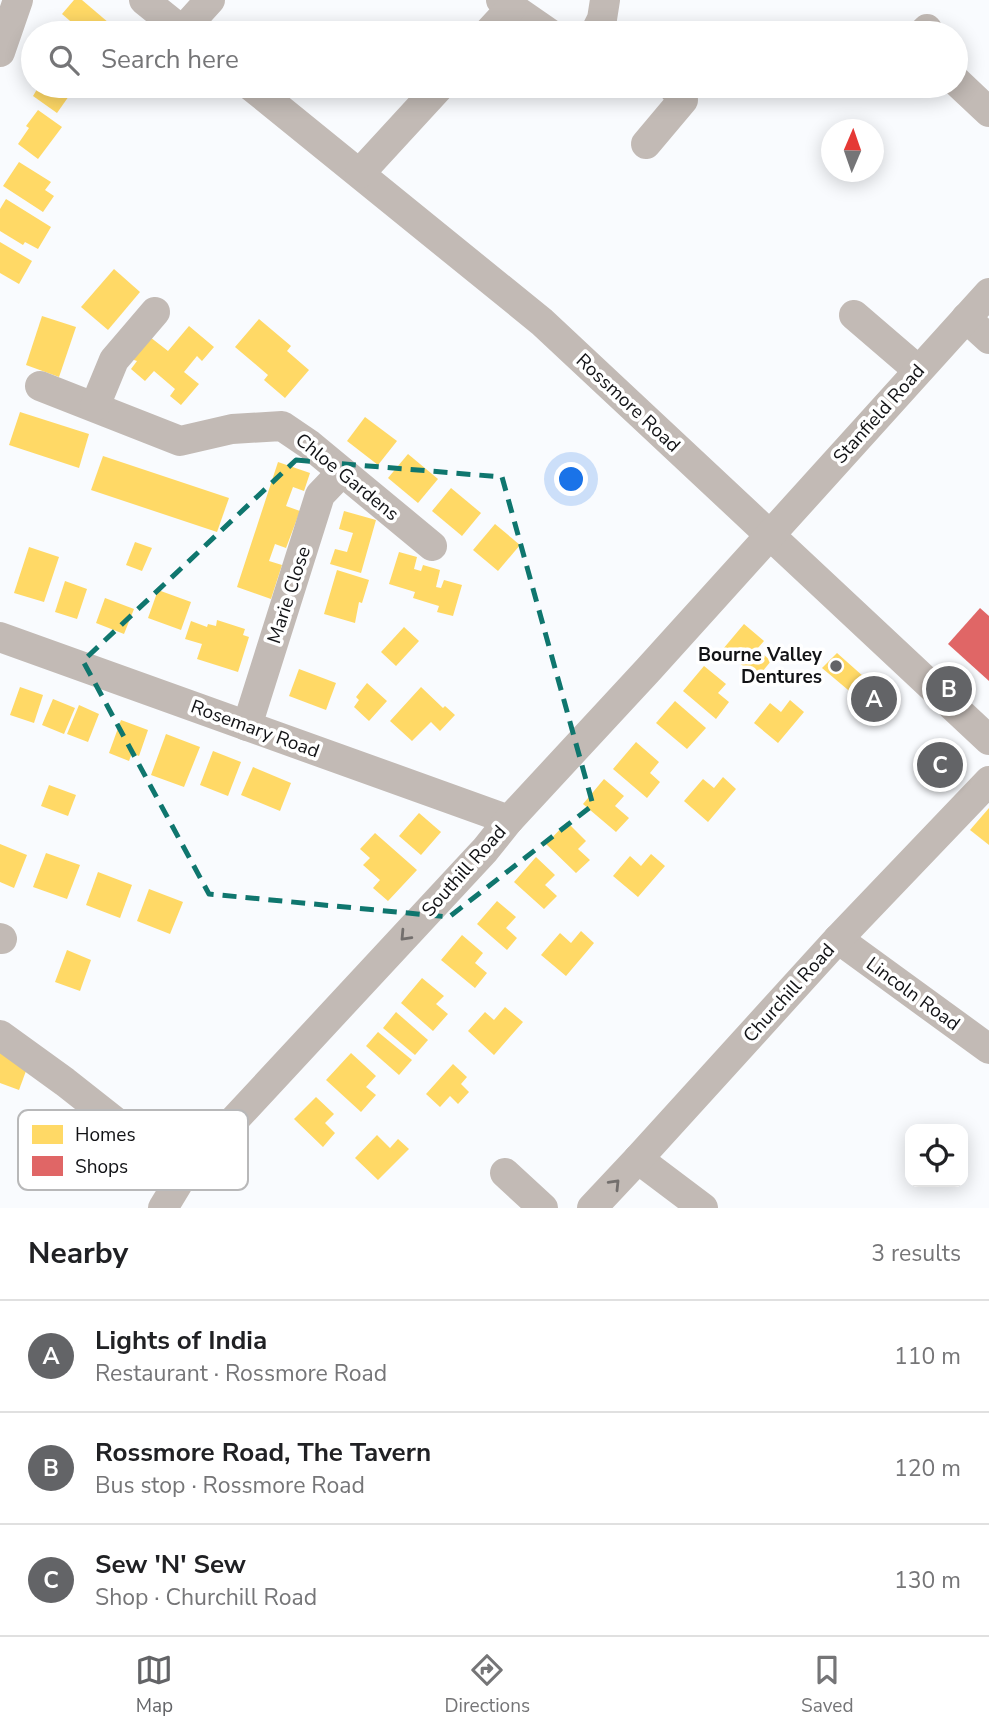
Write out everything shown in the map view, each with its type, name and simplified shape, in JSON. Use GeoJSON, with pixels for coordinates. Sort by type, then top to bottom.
{"type":"FeatureCollection","features":[{"type":"Feature","properties":{"kind":"street"},"geometry":{"type":"LineString","coordinates":[[0,52],[18,0]]}},
{"type":"Feature","properties":{"kind":"street"},"geometry":{"type":"LineString","coordinates":[[144,0],[170,21]]}},
{"type":"Feature","properties":{"kind":"street"},"geometry":{"type":"LineString","coordinates":[[193,21],[211,0]]}},
{"type":"Feature","properties":{"kind":"street"},"geometry":{"type":"LineString","coordinates":[[600,21],[605,0]]}},
{"type":"Feature","properties":{"kind":"street"},"geometry":{"type":"LineString","coordinates":[[495,21],[506,4],[531,21]]}},
{"type":"Feature","properties":{"kind":"street"},"geometry":{"type":"LineString","coordinates":[[968,92],[989,112]]}},
{"type":"Feature","properties":{"kind":"street","name":"Rossmore Road"},"geometry":{"type":"LineString","coordinates":[[266,98],[542,322],[989,740]]}},
{"type":"Feature","properties":{"kind":"street"},"geometry":{"type":"LineString","coordinates":[[360,173],[429,98]]}},
{"type":"Feature","properties":{"kind":"street"},"geometry":{"type":"LineString","coordinates":[[646,144],[683,100],[682,98]]}},
{"type":"Feature","properties":{"kind":"street","name":"Stanfield Road"},"geometry":{"type":"LineString","coordinates":[[769,535],[989,293]]}},
{"type":"Feature","properties":{"kind":"street"},"geometry":{"type":"LineString","coordinates":[[94,407],[114,360],[155,312]]}},
{"type":"Feature","properties":{"kind":"street"},"geometry":{"type":"LineString","coordinates":[[854,315],[918,370]]}},
{"type":"Feature","properties":{"kind":"street"},"geometry":{"type":"LineString","coordinates":[[966,318],[989,339]]}},
{"type":"Feature","properties":{"kind":"street","name":"Chloe Gardens"},"geometry":{"type":"LineString","coordinates":[[40,386],[180,441],[232,429],[282,426],[310,445],[432,546]]}},
{"type":"Feature","properties":{"kind":"street","name":"Marie Close"},"geometry":{"type":"LineString","coordinates":[[247,726],[320,495],[342,472]]}},
{"type":"Feature","properties":{"kind":"street","name":"Southill Road"},"geometry":{"type":"LineString","coordinates":[[242,1110],[485,850],[509,820],[769,535]]}},
{"type":"Feature","properties":{"kind":"street","name":"Rosemary Road"},"geometry":{"type":"LineString","coordinates":[[0,637],[509,820]]}},
{"type":"Feature","properties":{"kind":"street","name":"Churchill Road"},"geometry":{"type":"LineString","coordinates":[[592,1208],[838,939],[989,781]]}},
{"type":"Feature","properties":{"kind":"street","name":"Lincoln Road"},"geometry":{"type":"LineString","coordinates":[[838,939],[989,1049]]}},
{"type":"Feature","properties":{"kind":"street"},"geometry":{"type":"LineString","coordinates":[[0,1035],[106,1110]]}},
{"type":"Feature","properties":{"kind":"street"},"geometry":{"type":"LineString","coordinates":[[638,1159],[702,1208]]}},
{"type":"Feature","properties":{"kind":"street"},"geometry":{"type":"LineString","coordinates":[[505,1173],[544,1208]]}},
{"type":"Feature","properties":{"kind":"street","name":"Southill Road"},"geometry":{"type":"LineString","coordinates":[[163,1208],[175,1190]]}},
{"type":"Feature","properties":{"kind":"highlighted area"},"geometry":{"type":"Polygon","coordinates":[[[296,460],[502,477],[593,805],[449,917],[209,894],[83,661],[296,460]]]}},
{"type":"Feature","properties":{"kind":"building: Homes"},"geometry":{"type":"Polygon","coordinates":[[[74,0],[82,0],[107,21],[70,21],[62,14],[74,0]]]}},
{"type":"Feature","properties":{"kind":"building: Homes"},"geometry":{"type":"Polygon","coordinates":[[[36,98],[68,98],[57,113],[36,98]]]}},
{"type":"Feature","properties":{"kind":"building: Homes"},"geometry":{"type":"Polygon","coordinates":[[[38,110],[62,127],[38,159],[18,144],[29,128],[26,126],[38,110]]]}},
{"type":"Feature","properties":{"kind":"building: Homes"},"geometry":{"type":"Polygon","coordinates":[[[19,162],[51,182],[45,190],[54,196],[43,212],[3,186],[19,162]]]}},
{"type":"Feature","properties":{"kind":"building: Homes"},"geometry":{"type":"Polygon","coordinates":[[[6,199],[51,227],[38,249],[25,242],[23,245],[0,231],[0,209],[6,199]]]}},
{"type":"Feature","properties":{"kind":"building: Homes"},"geometry":{"type":"Polygon","coordinates":[[[0,242],[32,261],[19,284],[0,273],[0,242]]]}},
{"type":"Feature","properties":{"kind":"building: Homes"},"geometry":{"type":"Polygon","coordinates":[[[114,269],[140,292],[108,330],[81,307],[114,269]]]}},
{"type":"Feature","properties":{"kind":"building: Homes"},"geometry":{"type":"Polygon","coordinates":[[[42,316],[76,327],[59,377],[26,365],[42,316]]]}},
{"type":"Feature","properties":{"kind":"building: Homes"},"geometry":{"type":"Polygon","coordinates":[[[259,319],[291,346],[287,351],[309,370],[285,398],[264,380],[268,375],[235,347],[259,319]]]}},
{"type":"Feature","properties":{"kind":"building: Homes"},"geometry":{"type":"Polygon","coordinates":[[[189,326],[214,347],[202,361],[197,356],[184,372],[199,384],[181,405],[170,396],[175,389],[154,371],[145,381],[131,369],[137,361],[131,359],[150,337],[168,351],[189,326]]]}},
{"type":"Feature","properties":{"kind":"building: Homes"},"geometry":{"type":"Polygon","coordinates":[[[20,412],[89,434],[79,468],[9,445],[20,412]]]}},
{"type":"Feature","properties":{"kind":"building: Homes"},"geometry":{"type":"Polygon","coordinates":[[[365,417],[397,441],[378,465],[347,441],[365,417]]]}},
{"type":"Feature","properties":{"kind":"building: Homes"},"geometry":{"type":"Polygon","coordinates":[[[408,454],[438,479],[418,503],[388,478],[408,454]]]}},
{"type":"Feature","properties":{"kind":"building: Homes"},"geometry":{"type":"Polygon","coordinates":[[[103,456],[229,498],[217,532],[91,490],[103,456]]]}},
{"type":"Feature","properties":{"kind":"building: Homes"},"geometry":{"type":"Polygon","coordinates":[[[278,462],[310,473],[304,491],[293,487],[286,506],[300,511],[286,548],[275,544],[269,561],[282,565],[271,599],[237,587],[278,462]]]}},
{"type":"Feature","properties":{"kind":"building: Homes"},"geometry":{"type":"Polygon","coordinates":[[[451,488],[481,513],[462,536],[432,511],[451,488]]]}},
{"type":"Feature","properties":{"kind":"building: Homes"},"geometry":{"type":"Polygon","coordinates":[[[344,511],[376,520],[361,573],[330,564],[335,549],[347,552],[353,533],[339,529],[344,511]]]}},
{"type":"Feature","properties":{"kind":"building: Homes"},"geometry":{"type":"Polygon","coordinates":[[[495,524],[520,545],[498,571],[473,550],[495,524]]]}},
{"type":"Feature","properties":{"kind":"building: Homes"},"geometry":{"type":"Polygon","coordinates":[[[135,542],[152,548],[142,571],[126,565],[135,542]]]}},
{"type":"Feature","properties":{"kind":"building: Homes"},"geometry":{"type":"Polygon","coordinates":[[[29,547],[59,557],[44,602],[14,593],[29,547]]]}},
{"type":"Feature","properties":{"kind":"building: Homes"},"geometry":{"type":"Polygon","coordinates":[[[399,552],[417,557],[414,569],[421,571],[423,565],[440,570],[436,587],[441,588],[444,580],[462,585],[453,616],[437,612],[439,606],[413,598],[415,592],[389,584],[399,552]]]}},
{"type":"Feature","properties":{"kind":"building: Homes"},"geometry":{"type":"Polygon","coordinates":[[[337,570],[369,580],[362,603],[359,602],[355,623],[324,614],[337,570]]]}},
{"type":"Feature","properties":{"kind":"building: Homes"},"geometry":{"type":"Polygon","coordinates":[[[65,581],[87,589],[77,619],[55,612],[65,581]]]}},
{"type":"Feature","properties":{"kind":"building: Homes"},"geometry":{"type":"Polygon","coordinates":[[[158,590],[191,602],[181,630],[148,618],[158,590]]]}},
{"type":"Feature","properties":{"kind":"building: Homes"},"geometry":{"type":"Polygon","coordinates":[[[105,598],[134,609],[124,634],[96,623],[105,598]]]}},
{"type":"Feature","properties":{"kind":"building: Homes"},"geometry":{"type":"Polygon","coordinates":[[[217,620],[245,629],[243,635],[249,637],[238,672],[197,659],[202,644],[185,639],[191,621],[207,627],[208,624],[216,626],[217,620]]]}},
{"type":"Feature","properties":{"kind":"building: Homes"},"geometry":{"type":"Polygon","coordinates":[[[744,624],[764,641],[757,649],[771,661],[757,678],[723,649],[744,624]]]}},
{"type":"Feature","properties":{"kind":"building: Homes"},"geometry":{"type":"Polygon","coordinates":[[[404,627],[419,641],[396,666],[381,652],[404,627]]]}},
{"type":"Feature","properties":{"kind":"building: Homes"},"geometry":{"type":"Polygon","coordinates":[[[837,653],[873,685],[860,700],[822,668],[837,653]]]}},
{"type":"Feature","properties":{"kind":"building: Homes"},"geometry":{"type":"Polygon","coordinates":[[[704,666],[726,684],[718,693],[729,702],[716,719],[683,691],[704,666]]]}},
{"type":"Feature","properties":{"kind":"building: Homes"},"geometry":{"type":"Polygon","coordinates":[[[299,669],[336,683],[326,710],[289,696],[299,669]]]}},
{"type":"Feature","properties":{"kind":"building: Homes"},"geometry":{"type":"Polygon","coordinates":[[[367,683],[387,701],[369,721],[354,707],[359,700],[356,697],[367,683]]]}},
{"type":"Feature","properties":{"kind":"building: Homes"},"geometry":{"type":"Polygon","coordinates":[[[20,687],[43,695],[34,723],[10,715],[20,687]]]}},
{"type":"Feature","properties":{"kind":"building: Homes"},"geometry":{"type":"Polygon","coordinates":[[[421,687],[443,708],[445,706],[455,715],[440,731],[431,722],[412,741],[390,721],[421,687]]]}},
{"type":"Feature","properties":{"kind":"building: Homes"},"geometry":{"type":"Polygon","coordinates":[[[53,699],[75,708],[64,734],[42,725],[53,699]]]}},
{"type":"Feature","properties":{"kind":"building: Homes"},"geometry":{"type":"Polygon","coordinates":[[[790,700],[804,712],[778,743],[754,723],[770,703],[781,712],[790,700]]]}},
{"type":"Feature","properties":{"kind":"building: Homes"},"geometry":{"type":"Polygon","coordinates":[[[675,701],[706,728],[687,749],[656,723],[675,701]]]}},
{"type":"Feature","properties":{"kind":"building: Homes"},"geometry":{"type":"Polygon","coordinates":[[[79,705],[99,714],[88,742],[67,734],[79,705]]]}},
{"type":"Feature","properties":{"kind":"building: Homes"},"geometry":{"type":"Polygon","coordinates":[[[121,720],[148,730],[139,756],[132,753],[129,761],[109,753],[121,720]]]}},
{"type":"Feature","properties":{"kind":"building: Homes"},"geometry":{"type":"Polygon","coordinates":[[[166,734],[200,747],[184,787],[151,775],[166,734]]]}},
{"type":"Feature","properties":{"kind":"building: Homes"},"geometry":{"type":"Polygon","coordinates":[[[636,742],[659,762],[650,773],[660,782],[647,798],[613,769],[636,742]]]}},
{"type":"Feature","properties":{"kind":"building: Homes"},"geometry":{"type":"Polygon","coordinates":[[[213,751],[241,762],[228,796],[200,785],[213,751]]]}},
{"type":"Feature","properties":{"kind":"building: Homes"},"geometry":{"type":"Polygon","coordinates":[[[930,760],[941,771],[931,779],[921,771],[930,760]]]}},
{"type":"Feature","properties":{"kind":"building: Homes"},"geometry":{"type":"Polygon","coordinates":[[[253,767],[291,783],[280,811],[241,795],[253,767]]]}},
{"type":"Feature","properties":{"kind":"building: Homes"},"geometry":{"type":"Polygon","coordinates":[[[723,777],[736,789],[708,822],[684,801],[703,779],[714,788],[723,777]]]}},
{"type":"Feature","properties":{"kind":"building: Homes"},"geometry":{"type":"Polygon","coordinates":[[[604,779],[624,796],[615,806],[629,818],[616,832],[583,804],[604,779]]]}},
{"type":"Feature","properties":{"kind":"building: Homes"},"geometry":{"type":"Polygon","coordinates":[[[49,785],[76,795],[68,816],[41,806],[49,785]]]}},
{"type":"Feature","properties":{"kind":"building: Homes"},"geometry":{"type":"Polygon","coordinates":[[[989,808],[989,845],[970,830],[989,808]]]}},
{"type":"Feature","properties":{"kind":"building: Homes"},"geometry":{"type":"Polygon","coordinates":[[[419,813],[441,832],[421,855],[399,836],[419,813]]]}},
{"type":"Feature","properties":{"kind":"building: Homes"},"geometry":{"type":"Polygon","coordinates":[[[567,822],[586,841],[578,849],[590,860],[576,873],[546,844],[567,822]]]}},
{"type":"Feature","properties":{"kind":"building: Homes"},"geometry":{"type":"Polygon","coordinates":[[[375,833],[417,870],[388,901],[373,888],[380,880],[363,865],[370,858],[360,849],[375,833]]]}},
{"type":"Feature","properties":{"kind":"building: Homes"},"geometry":{"type":"Polygon","coordinates":[[[0,844],[27,855],[14,888],[0,882],[0,844]]]}},
{"type":"Feature","properties":{"kind":"building: Homes"},"geometry":{"type":"Polygon","coordinates":[[[46,853],[80,865],[67,899],[33,887],[46,853]]]}},
{"type":"Feature","properties":{"kind":"building: Homes"},"geometry":{"type":"Polygon","coordinates":[[[651,854],[665,866],[638,897],[613,876],[630,856],[641,866],[651,854]]]}},
{"type":"Feature","properties":{"kind":"building: Homes"},"geometry":{"type":"Polygon","coordinates":[[[536,857],[555,875],[545,885],[557,896],[544,909],[514,882],[536,857]]]}},
{"type":"Feature","properties":{"kind":"building: Homes"},"geometry":{"type":"Polygon","coordinates":[[[98,872],[132,885],[120,918],[86,905],[98,872]]]}},
{"type":"Feature","properties":{"kind":"building: Homes"},"geometry":{"type":"Polygon","coordinates":[[[149,889],[183,902],[170,934],[137,921],[149,889]]]}},
{"type":"Feature","properties":{"kind":"building: Homes"},"geometry":{"type":"Polygon","coordinates":[[[497,901],[516,917],[506,928],[517,938],[507,950],[477,924],[497,901]]]}},
{"type":"Feature","properties":{"kind":"building: Homes"},"geometry":{"type":"Polygon","coordinates":[[[581,931],[594,943],[566,976],[541,955],[560,933],[571,943],[581,931]]]}},
{"type":"Feature","properties":{"kind":"building: Homes"},"geometry":{"type":"Polygon","coordinates":[[[462,935],[483,953],[475,963],[487,973],[475,988],[441,960],[462,935]]]}},
{"type":"Feature","properties":{"kind":"building: Homes"},"geometry":{"type":"Polygon","coordinates":[[[67,950],[91,960],[80,991],[55,982],[67,950]]]}},
{"type":"Feature","properties":{"kind":"building: Homes"},"geometry":{"type":"Polygon","coordinates":[[[422,978],[444,996],[436,1004],[448,1014],[433,1031],[401,1003],[422,978]]]}},
{"type":"Feature","properties":{"kind":"building: Homes"},"geometry":{"type":"Polygon","coordinates":[[[505,1007],[523,1022],[494,1055],[468,1031],[485,1012],[494,1020],[505,1007]]]}},
{"type":"Feature","properties":{"kind":"building: Homes"},"geometry":{"type":"Polygon","coordinates":[[[396,1012],[428,1040],[415,1055],[383,1028],[396,1012]]]}},
{"type":"Feature","properties":{"kind":"building: Homes"},"geometry":{"type":"Polygon","coordinates":[[[378,1032],[412,1060],[399,1075],[366,1046],[378,1032]]]}},
{"type":"Feature","properties":{"kind":"building: Homes"},"geometry":{"type":"Polygon","coordinates":[[[0,1049],[30,1060],[19,1090],[0,1083],[0,1049]]]}},
{"type":"Feature","properties":{"kind":"building: Homes"},"geometry":{"type":"Polygon","coordinates":[[[351,1053],[376,1076],[366,1087],[376,1095],[361,1112],[326,1080],[351,1053]]]}},
{"type":"Feature","properties":{"kind":"building: Homes"},"geometry":{"type":"Polygon","coordinates":[[[453,1064],[467,1077],[461,1084],[469,1092],[458,1104],[450,1096],[440,1107],[426,1094],[453,1064]]]}},
{"type":"Feature","properties":{"kind":"building: Homes"},"geometry":{"type":"Polygon","coordinates":[[[316,1097],[334,1114],[325,1123],[335,1133],[323,1147],[294,1119],[316,1097]]]}},
{"type":"Feature","properties":{"kind":"building: Homes"},"geometry":{"type":"Polygon","coordinates":[[[377,1135],[390,1148],[398,1139],[409,1149],[378,1180],[355,1158],[377,1135]]]}},
{"type":"Feature","properties":{"kind":"building: Shops"},"geometry":{"type":"Polygon","coordinates":[[[980,608],[989,616],[989,681],[948,644],[980,608]]]}},
{"type":"Feature","properties":{"kind":"building: Shops"},"geometry":{"type":"Polygon","coordinates":[[[873,685],[889,698],[875,713],[860,700],[873,685]]]}},
{"type":"Feature","properties":{"kind":"building: Shops"},"geometry":{"type":"Polygon","coordinates":[[[940,750],[950,760],[941,771],[930,760],[940,750]]]}},
{"type":"Feature","properties":{"kind":"place","name":"Bourne Valley Dentures"},"geometry":{"type":"Point","coordinates":[836,666]}},
{"type":"Feature","properties":{"kind":"place","name":"Rossmore Road, The Tavern"},"geometry":{"type":"Point","coordinates":[949,689]}},
{"type":"Feature","properties":{"kind":"place","name":"Lights of India"},"geometry":{"type":"Point","coordinates":[874,699]}},
{"type":"Feature","properties":{"kind":"place","name":"Sew 'N' Sew"},"geometry":{"type":"Point","coordinates":[940,765]}}]}
